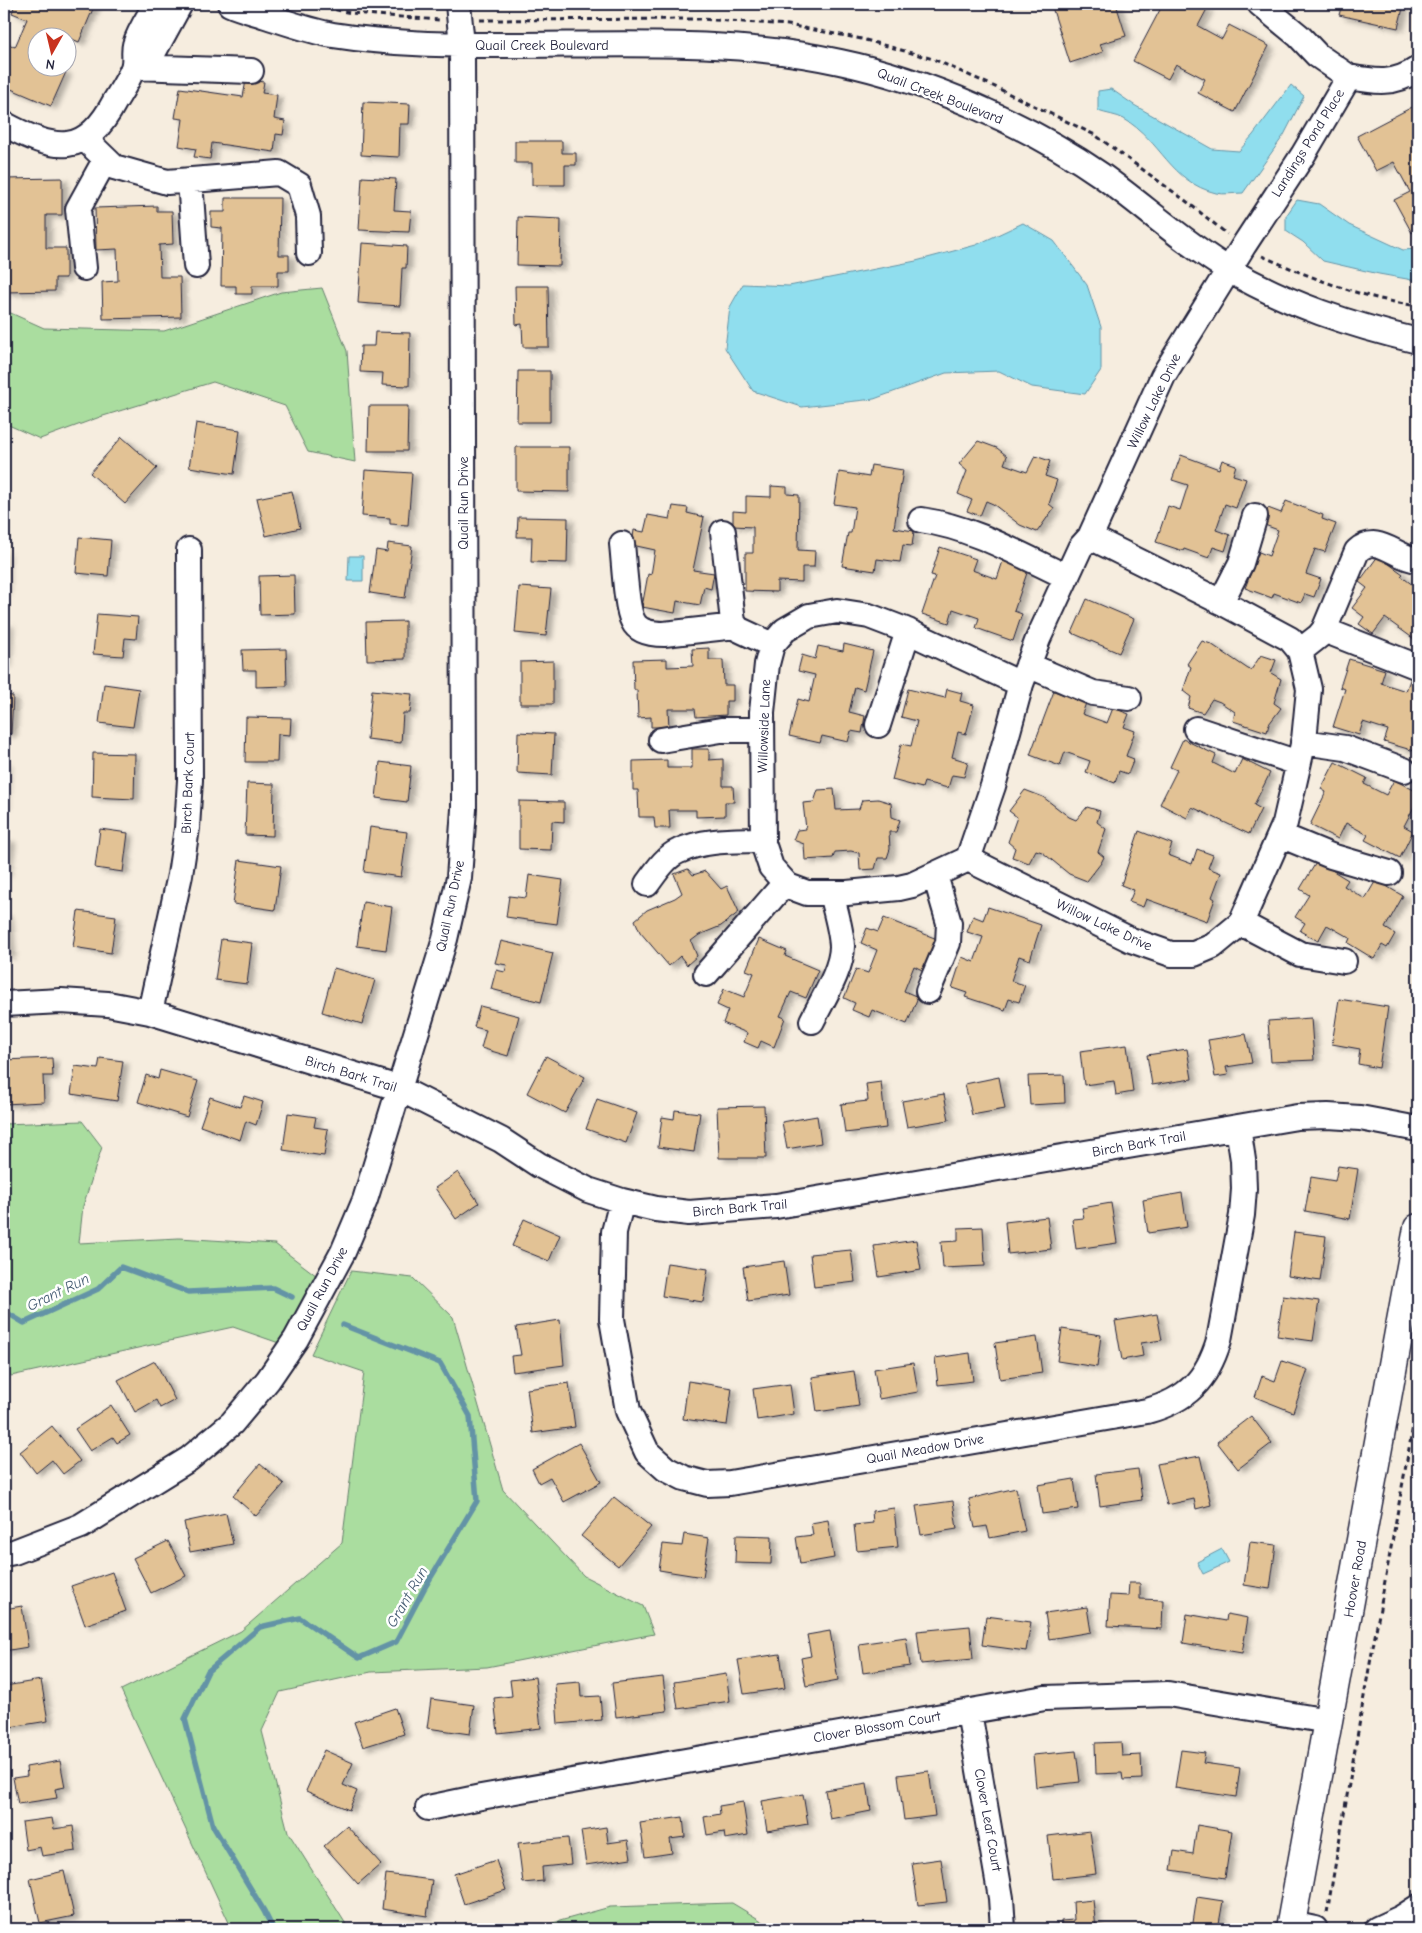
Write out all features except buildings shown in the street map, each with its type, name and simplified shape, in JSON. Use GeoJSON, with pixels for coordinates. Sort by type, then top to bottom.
{"type":"FeatureCollection","features":[{"type":"Feature","properties":{"kind":"main road","name":"Hoover Road"},"geometry":{"type":"LineString","coordinates":[[1306,1925],[1328,1721],[1410,1322],[1418,1228]]}},
{"type":"Feature","properties":{"kind":"street"},"geometry":{"type":"LineString","coordinates":[[4,124],[46,143],[66,144],[85,139],[106,119],[134,67],[134,45],[156,4]]}},
{"type":"Feature","properties":{"kind":"street"},"geometry":{"type":"LineString","coordinates":[[134,67],[151,57],[180,4]]}},
{"type":"Feature","properties":{"kind":"street","name":"Quail Creek Boulevard"},"geometry":{"type":"LineString","coordinates":[[230,4],[291,24],[332,34],[404,43],[462,45],[654,44],[772,50],[842,62],[898,78],[964,102],[1039,137],[1100,175],[1176,234],[1229,270],[1286,299],[1337,320],[1418,341]]}},
{"type":"Feature","properties":{"kind":"street"},"geometry":{"type":"LineString","coordinates":[[1260,4],[1299,36],[1317,56],[1349,78]]}},
{"type":"Feature","properties":{"kind":"street","name":"Quail Run Drive"},"geometry":{"type":"LineString","coordinates":[[4,1554],[14,1552],[81,1526],[189,1458],[232,1423],[268,1380],[296,1339],[343,1252],[365,1200],[445,939],[459,878],[464,809],[462,45],[459,12]]}},
{"type":"Feature","properties":{"kind":"street"},"geometry":{"type":"LineString","coordinates":[[134,67],[251,70]]}},
{"type":"Feature","properties":{"kind":"street","name":"Landings Pond Place"},"geometry":{"type":"LineString","coordinates":[[1229,270],[1303,155],[1349,78],[1375,82],[1394,81],[1418,70]]}},
{"type":"Feature","properties":{"kind":"street"},"geometry":{"type":"LineString","coordinates":[[85,139],[105,160],[114,166],[167,182],[279,173],[299,185],[308,216],[310,253]]}},
{"type":"Feature","properties":{"kind":"street"},"geometry":{"type":"LineString","coordinates":[[84,268],[78,209],[105,160]]}},
{"type":"Feature","properties":{"kind":"street"},"geometry":{"type":"LineString","coordinates":[[190,180],[196,266]]}},
{"type":"Feature","properties":{"kind":"street","name":"Willow Lake Drive"},"geometry":{"type":"LineString","coordinates":[[1229,270],[1163,376],[1090,537],[1080,548],[1024,674],[993,786],[968,859],[1131,940],[1171,954],[1194,954],[1213,946],[1241,923],[1285,823],[1301,752],[1309,689],[1300,651]]}},
{"type":"Feature","properties":{"kind":"street"},"geometry":{"type":"LineString","coordinates":[[1221,602],[1241,563],[1254,516]]}},
{"type":"Feature","properties":{"kind":"street"},"geometry":{"type":"LineString","coordinates":[[921,520],[938,522],[963,530],[1067,577]]}},
{"type":"Feature","properties":{"kind":"street"},"geometry":{"type":"LineString","coordinates":[[723,532],[733,622],[736,626],[772,645],[785,630],[809,616],[837,611],[869,616],[1024,674],[1093,693],[1128,698]]}},
{"type":"Feature","properties":{"kind":"street"},"geometry":{"type":"LineString","coordinates":[[1090,537],[1221,602],[1290,639],[1300,651],[1324,630],[1357,551],[1363,546],[1372,543],[1380,545],[1405,558],[1418,560]]}},
{"type":"Feature","properties":{"kind":"street"},"geometry":{"type":"LineString","coordinates":[[622,544],[630,609],[633,622],[641,629],[652,634],[664,634],[736,626]]}},
{"type":"Feature","properties":{"kind":"street","name":"Birch Bark Court"},"geometry":{"type":"LineString","coordinates":[[150,1012],[180,875],[187,828],[190,780],[189,550]]}},
{"type":"Feature","properties":{"kind":"street"},"geometry":{"type":"LineString","coordinates":[[1324,630],[1418,667]]}},
{"type":"Feature","properties":{"kind":"street"},"geometry":{"type":"LineString","coordinates":[[878,725],[908,631]]}},
{"type":"Feature","properties":{"kind":"street","name":"Willowside Lane"},"geometry":{"type":"LineString","coordinates":[[772,645],[767,664],[762,712],[763,840],[771,867],[788,886],[807,893],[847,893],[912,886],[968,859]]}},
{"type":"Feature","properties":{"kind":"street"},"geometry":{"type":"LineString","coordinates":[[1196,729],[1301,752],[1346,748],[1404,770]]}},
{"type":"Feature","properties":{"kind":"street"},"geometry":{"type":"LineString","coordinates":[[662,740],[721,730],[762,730]]}},
{"type":"Feature","properties":{"kind":"street"},"geometry":{"type":"LineString","coordinates":[[1280,835],[1330,856],[1389,873]]}},
{"type":"Feature","properties":{"kind":"street"},"geometry":{"type":"LineString","coordinates":[[647,884],[665,861],[678,851],[713,842],[763,840]]}},
{"type":"Feature","properties":{"kind":"street"},"geometry":{"type":"LineString","coordinates":[[928,991],[948,942],[949,924],[935,875]]}},
{"type":"Feature","properties":{"kind":"street"},"geometry":{"type":"LineString","coordinates":[[706,974],[785,882]]}},
{"type":"Feature","properties":{"kind":"street"},"geometry":{"type":"LineString","coordinates":[[812,1021],[840,964],[841,937],[830,893]]}},
{"type":"Feature","properties":{"kind":"street"},"geometry":{"type":"LineString","coordinates":[[1241,923],[1300,954],[1344,961]]}},
{"type":"Feature","properties":{"kind":"street","name":"Birch Bark Trail"},"geometry":{"type":"LineString","coordinates":[[4,1004],[70,1002],[108,1004],[150,1012],[398,1088],[501,1140],[539,1165],[588,1190],[656,1209],[689,1213],[768,1207],[1297,1117],[1360,1118],[1418,1129]]}},
{"type":"Feature","properties":{"kind":"street","name":"Quail Meadow Drive"},"geometry":{"type":"LineString","coordinates":[[622,1201],[614,1232],[612,1319],[628,1411],[647,1452],[666,1469],[684,1478],[707,1484],[730,1483],[1147,1411],[1165,1406],[1180,1398],[1196,1386],[1205,1373],[1214,1358],[1219,1340],[1242,1215],[1244,1189],[1243,1160],[1238,1127]]}},
{"type":"Feature","properties":{"kind":"street","name":"Clover Blossom Court"},"geometry":{"type":"LineString","coordinates":[[428,1808],[490,1795],[1045,1698],[1168,1694],[1328,1721]]}},
{"type":"Feature","properties":{"kind":"street","name":"Clover Leaf Court"},"geometry":{"type":"LineString","coordinates":[[969,1712],[1001,1898],[1002,1929]]}},
{"type":"Feature","properties":{"kind":"street"},"geometry":{"type":"LineString","coordinates":[[1377,1929],[1401,1918],[1418,1907]]}},
{"type":"Feature","properties":{"kind":"path"},"geometry":{"type":"LineString","coordinates":[[310,4],[351,14],[459,12],[700,20],[788,25],[862,39],[933,59],[1095,135],[1186,201],[1231,237],[1261,256],[1322,282],[1396,303],[1418,306]]}},
{"type":"Feature","properties":{"kind":"path"},"geometry":{"type":"LineString","coordinates":[[1306,1925],[1363,1702],[1418,1399]]}},
{"type":"Feature","properties":{"kind":"green space"},"geometry":{"type":"Polygon","coordinates":[[[322,288],[347,351],[355,462],[308,452],[285,406],[213,382],[100,417],[40,439],[4,423],[4,310],[44,328],[164,331],[281,292],[322,288]]]}},
{"type":"Feature","properties":{"kind":"green space"},"geometry":{"type":"Polygon","coordinates":[[[82,1121],[102,1147],[83,1206],[79,1243],[179,1238],[275,1244],[321,1279],[279,1343],[233,1327],[11,1376],[4,1363],[4,1124],[82,1121]]]}},
{"type":"Feature","properties":{"kind":"green space"},"geometry":{"type":"Polygon","coordinates":[[[351,1271],[413,1278],[453,1317],[503,1490],[584,1576],[643,1606],[654,1634],[487,1667],[371,1672],[280,1692],[262,1731],[288,1832],[349,1929],[232,1929],[121,1690],[241,1631],[342,1543],[364,1372],[311,1354],[351,1271]]]}},
{"type":"Feature","properties":{"kind":"green space"},"geometry":{"type":"Polygon","coordinates":[[[732,1903],[775,1929],[531,1929],[610,1907],[732,1903]]]}},
{"type":"Feature","properties":{"kind":"water"},"geometry":{"type":"Polygon","coordinates":[[[1291,85],[1304,96],[1284,135],[1243,193],[1219,194],[1200,188],[1176,170],[1137,128],[1124,119],[1098,111],[1098,91],[1111,89],[1134,105],[1212,149],[1239,151],[1291,85]]]}},
{"type":"Feature","properties":{"kind":"water"},"geometry":{"type":"Polygon","coordinates":[[[1297,200],[1319,204],[1349,225],[1403,250],[1418,249],[1418,281],[1323,261],[1303,242],[1286,231],[1286,216],[1297,200]]]}},
{"type":"Feature","properties":{"kind":"water"},"geometry":{"type":"Polygon","coordinates":[[[1023,223],[1054,241],[1087,285],[1101,327],[1101,370],[1085,394],[1032,387],[999,371],[946,373],[874,399],[802,407],[753,391],[725,348],[730,307],[743,284],[789,286],[916,261],[976,245],[1023,223]]]}},
{"type":"Feature","properties":{"kind":"water"},"geometry":{"type":"Polygon","coordinates":[[[349,556],[363,556],[363,581],[348,581],[349,556]]]}},
{"type":"Feature","properties":{"kind":"water"},"geometry":{"type":"Polygon","coordinates":[[[1222,1549],[1229,1562],[1203,1574],[1197,1562],[1222,1549]]]}},
{"type":"Feature","properties":{"kind":"waterway","name":"Grant Run"},"geometry":{"type":"LineString","coordinates":[[4,1311],[24,1323],[98,1289],[121,1267],[188,1292],[273,1288],[292,1297]]}},
{"type":"Feature","properties":{"kind":"waterway","name":"Grant Run"},"geometry":{"type":"LineString","coordinates":[[273,1929],[213,1826],[185,1719],[208,1671],[260,1627],[300,1618],[359,1658],[396,1642],[425,1587],[477,1501],[470,1416],[440,1363],[343,1325]]}},
{"type":"Feature","properties":{"kind":"waterway","name":"Grant Run"},"geometry":{"type":"LineString","coordinates":[[634,1929],[641,1926],[696,1929]]}}]}
